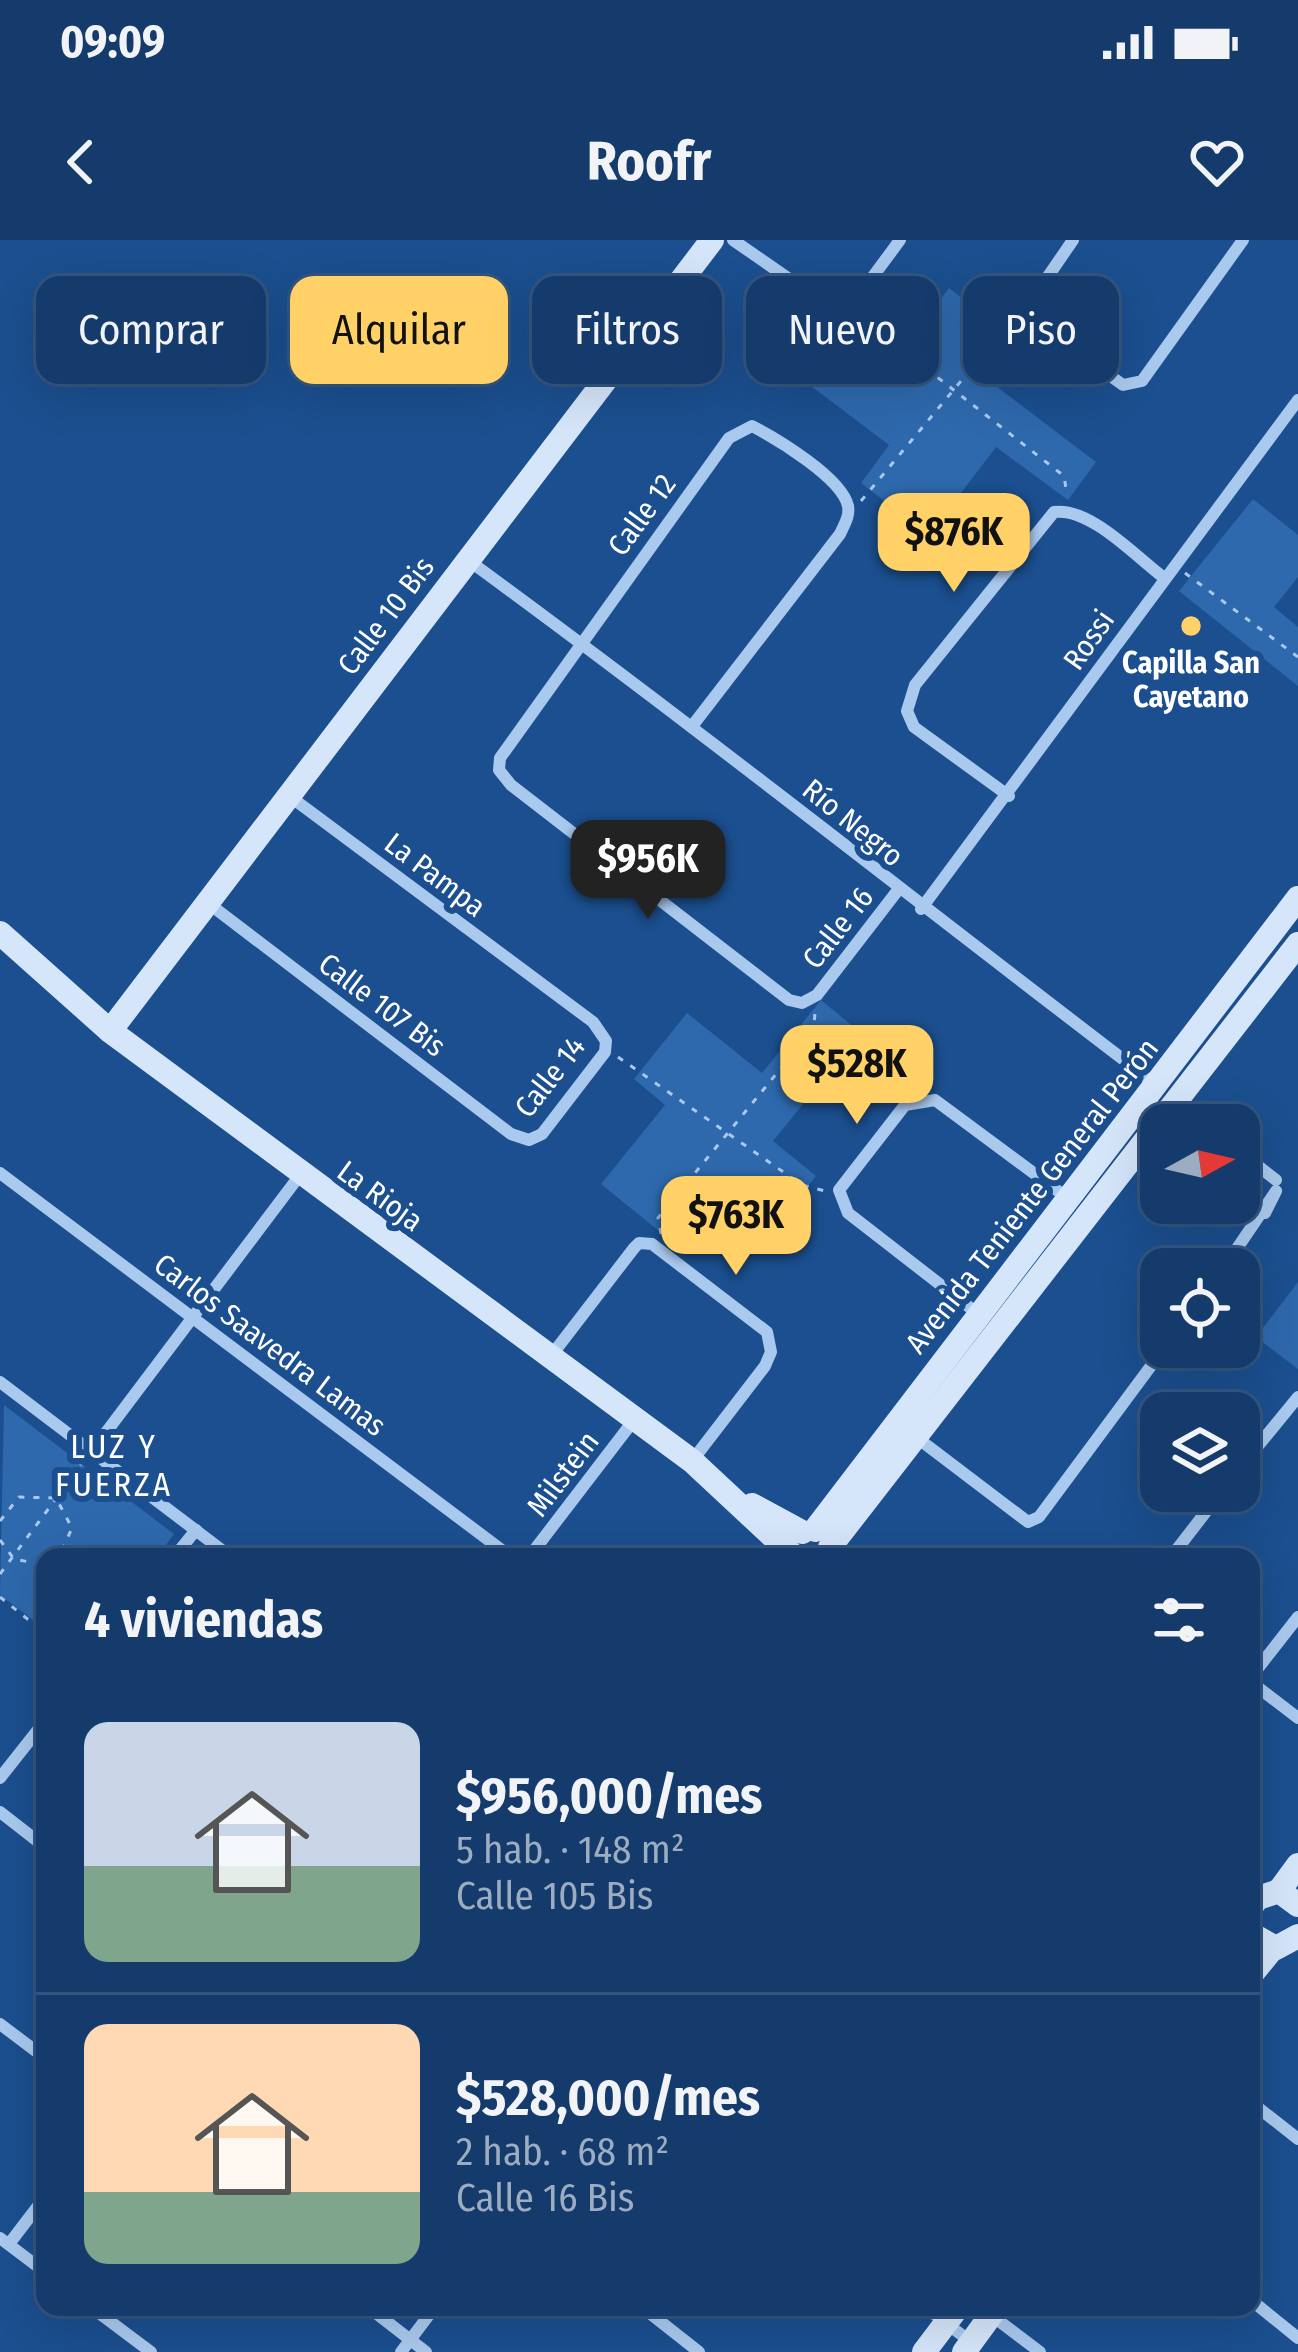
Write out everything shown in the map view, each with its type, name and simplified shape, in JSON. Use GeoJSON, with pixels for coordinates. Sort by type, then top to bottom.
{"type":"FeatureCollection","features":[{"type":"Feature","properties":{"kind":"main road","name":"Calle 10 Bis"},"geometry":{"type":"LineString","coordinates":[[110,1031],[712,240]]}},
{"type":"Feature","properties":{"kind":"main road","name":"Avenida Teniente General Perón"},"geometry":{"type":"LineString","coordinates":[[817,1548],[977,1314],[1298,898]]}},
{"type":"Feature","properties":{"kind":"main road","name":"Avenida Teniente General Perón"},"geometry":{"type":"LineString","coordinates":[[817,1548],[1002,1333],[1298,944]]}},
{"type":"Feature","properties":{"kind":"main road","name":"La Rioja"},"geometry":{"type":"LineString","coordinates":[[6,946],[299,1174],[551,1356],[734,1496],[814,1548]]}},
{"type":"Feature","properties":{"kind":"main road"},"geometry":{"type":"LineString","coordinates":[[1270,1896],[1298,1864]]}},
{"type":"Feature","properties":{"kind":"main road"},"geometry":{"type":"LineString","coordinates":[[924,2352],[941,2316]]}},
{"type":"Feature","properties":{"kind":"main road"},"geometry":{"type":"LineString","coordinates":[[968,2347],[990,2316]]}},
{"type":"Feature","properties":{"kind":"street"},"geometry":{"type":"LineString","coordinates":[[734,240],[785,276]]}},
{"type":"Feature","properties":{"kind":"street"},"geometry":{"type":"LineString","coordinates":[[873,276],[900,240]]}},
{"type":"Feature","properties":{"kind":"street"},"geometry":{"type":"LineString","coordinates":[[1048,276],[1073,240]]}},
{"type":"Feature","properties":{"kind":"street"},"geometry":{"type":"LineString","coordinates":[[1119,382],[1133,385],[1244,240]]}},
{"type":"Feature","properties":{"kind":"street","name":"Rossi"},"geometry":{"type":"LineString","coordinates":[[921,909],[1298,400]]}},
{"type":"Feature","properties":{"kind":"street","name":"Calle 12"},"geometry":{"type":"LineString","coordinates":[[817,995],[802,1004],[789,1000],[511,785],[499,770],[500,758],[579,641],[729,438],[752,426],[824,476],[847,502],[848,514]]}},
{"type":"Feature","properties":{"kind":"street"},"geometry":{"type":"LineString","coordinates":[[1009,796],[914,727],[907,711],[915,685],[1061,511],[1163,577]]}},
{"type":"Feature","properties":{"kind":"street"},"geometry":{"type":"LineString","coordinates":[[693,725],[841,534],[848,514]]}},
{"type":"Feature","properties":{"kind":"street","name":"Río Negro"},"geometry":{"type":"LineString","coordinates":[[467,560],[693,725],[921,909],[1181,1104]]}},
{"type":"Feature","properties":{"kind":"street","name":"La Pampa"},"geometry":{"type":"LineString","coordinates":[[288,795],[592,1022],[606,1046]]}},
{"type":"Feature","properties":{"kind":"street","name":"Calle 16"},"geometry":{"type":"LineString","coordinates":[[817,995],[898,890]]}},
{"type":"Feature","properties":{"kind":"street","name":"Calle 107 Bis"},"geometry":{"type":"LineString","coordinates":[[207,902],[511,1134],[530,1141]]}},
{"type":"Feature","properties":{"kind":"street","name":"Calle 14"},"geometry":{"type":"LineString","coordinates":[[530,1141],[542,1134],[606,1046]]}},
{"type":"Feature","properties":{"kind":"street"},"geometry":{"type":"LineString","coordinates":[[1002,1333],[848,1213],[838,1194],[905,1105],[935,1100],[1066,1197]]}},
{"type":"Feature","properties":{"kind":"street"},"geometry":{"type":"LineString","coordinates":[[1260,1167],[1276,1180]]}},
{"type":"Feature","properties":{"kind":"street","name":"Carlos Saavedra Lamas"},"geometry":{"type":"LineString","coordinates":[[0,1172],[499,1548]]}},
{"type":"Feature","properties":{"kind":"street"},"geometry":{"type":"LineString","coordinates":[[92,1451],[299,1174]]}},
{"type":"Feature","properties":{"kind":"street"},"geometry":{"type":"LineString","coordinates":[[1238,1248],[1264,1213]]}},
{"type":"Feature","properties":{"kind":"street"},"geometry":{"type":"LineString","coordinates":[[551,1356],[634,1248],[649,1242],[767,1332],[771,1352],[692,1461]]}},
{"type":"Feature","properties":{"kind":"street"},"geometry":{"type":"LineString","coordinates":[[916,1437],[1028,1522],[1039,1517],[1149,1368]]}},
{"type":"Feature","properties":{"kind":"street"},"geometry":{"type":"LineString","coordinates":[[0,1382],[220,1548]]}},
{"type":"Feature","properties":{"kind":"street"},"geometry":{"type":"LineString","coordinates":[[1260,1443],[1297,1397]]}},
{"type":"Feature","properties":{"kind":"street","name":"Milstein"},"geometry":{"type":"LineString","coordinates":[[537,1548],[634,1420]]}},
{"type":"Feature","properties":{"kind":"street"},"geometry":{"type":"LineString","coordinates":[[1178,1548],[1206,1512]]}},
{"type":"Feature","properties":{"kind":"street"},"geometry":{"type":"LineString","coordinates":[[181,1548],[196,1529]]}},
{"type":"Feature","properties":{"kind":"street"},"geometry":{"type":"LineString","coordinates":[[1260,1667],[1298,1617]]}},
{"type":"Feature","properties":{"kind":"street"},"geometry":{"type":"LineString","coordinates":[[1260,1686],[1298,1718]]}},
{"type":"Feature","properties":{"kind":"street"},"geometry":{"type":"LineString","coordinates":[[0,1778],[36,1732]]}},
{"type":"Feature","properties":{"kind":"street"},"geometry":{"type":"LineString","coordinates":[[0,1812],[36,1839]]}},
{"type":"Feature","properties":{"kind":"street"},"geometry":{"type":"LineString","coordinates":[[0,2024],[36,2051]]}},
{"type":"Feature","properties":{"kind":"street"},"geometry":{"type":"LineString","coordinates":[[1260,2109],[1298,2139]]}},
{"type":"Feature","properties":{"kind":"street"},"geometry":{"type":"LineString","coordinates":[[36,2207],[4,2241],[36,2265]]}},
{"type":"Feature","properties":{"kind":"street"},"geometry":{"type":"LineString","coordinates":[[1260,2307],[1298,2338]]}},
{"type":"Feature","properties":{"kind":"street"},"geometry":{"type":"LineString","coordinates":[[104,2316],[151,2352]]}},
{"type":"Feature","properties":{"kind":"street"},"geometry":{"type":"LineString","coordinates":[[379,2316],[426,2352]]}},
{"type":"Feature","properties":{"kind":"street"},"geometry":{"type":"LineString","coordinates":[[401,2352],[429,2316]]}},
{"type":"Feature","properties":{"kind":"street"},"geometry":{"type":"LineString","coordinates":[[653,2316],[699,2352]]}},
{"type":"Feature","properties":{"kind":"street"},"geometry":{"type":"LineString","coordinates":[[946,2316],[968,2347]]}},
{"type":"Feature","properties":{"kind":"street"},"geometry":{"type":"LineString","coordinates":[[1000,2316],[1040,2352]]}},
{"type":"Feature","properties":{"kind":"path"},"geometry":{"type":"LineString","coordinates":[[848,514],[963,375]]}},
{"type":"Feature","properties":{"kind":"path"},"geometry":{"type":"LineString","coordinates":[[939,380],[1064,476],[1061,511]]}},
{"type":"Feature","properties":{"kind":"path"},"geometry":{"type":"LineString","coordinates":[[1174,565],[1298,657]]}},
{"type":"Feature","properties":{"kind":"path"},"geometry":{"type":"LineString","coordinates":[[649,1242],[662,1231],[658,1218],[814,1028],[817,995]]}},
{"type":"Feature","properties":{"kind":"path"},"geometry":{"type":"LineString","coordinates":[[606,1046],[802,1185],[838,1194]]}},
{"type":"Feature","properties":{"kind":"path"},"geometry":{"type":"LineString","coordinates":[[0,1574],[92,1451]]}},
{"type":"Feature","properties":{"kind":"path"},"geometry":{"type":"LineString","coordinates":[[0,1521],[19,1496],[56,1498]]}},
{"type":"Feature","properties":{"kind":"path"},"geometry":{"type":"LineString","coordinates":[[56,1498],[72,1528],[63,1548]]}},
{"type":"Feature","properties":{"kind":"path"},"geometry":{"type":"LineString","coordinates":[[0,1540],[13,1558],[36,1562]]}},
{"type":"Feature","properties":{"kind":"path"},"geometry":{"type":"LineString","coordinates":[[0,1597],[36,1626]]}},
{"type":"Feature","properties":{"kind":"shaded area"},"geometry":{"type":"Polygon","coordinates":[[[949,288],[963,299],[963,384],[993,384],[1096,462],[1068,500],[996,447],[929,535],[861,483],[889,445],[808,384],[939,384],[939,301],[949,288]]]}},
{"type":"Feature","properties":{"kind":"shaded area"},"geometry":{"type":"Polygon","coordinates":[[[1253,499],[1298,535],[1298,577],[1274,607],[1298,627],[1298,686],[1179,591],[1253,499]]]}},
{"type":"Feature","properties":{"kind":"shaded area"},"geometry":{"type":"Polygon","coordinates":[[[821,1000],[861,1033],[773,1141],[816,1176],[758,1248],[701,1202],[670,1240],[601,1184],[665,1105],[634,1079],[687,1013],[762,1073],[821,1000]]]}},
{"type":"Feature","properties":{"kind":"shaded area"},"geometry":{"type":"Polygon","coordinates":[[[1298,1282],[1298,1369],[1260,1340],[1260,1332],[1298,1282]]]}},
{"type":"Feature","properties":{"kind":"shaded area"},"geometry":{"type":"Polygon","coordinates":[[[4,1405],[174,1534],[164,1548],[36,1548],[36,1622],[0,1595],[4,1405]]]}},
{"type":"Feature","properties":{"kind":"place","name":"Capilla San Cayetano"},"geometry":{"type":"Point","coordinates":[1191,626]}},
{"type":"Feature","properties":{"kind":"district","name":"LUZ Y FUERZA"},"geometry":{"type":"Point","coordinates":[114,1465]}}]}
